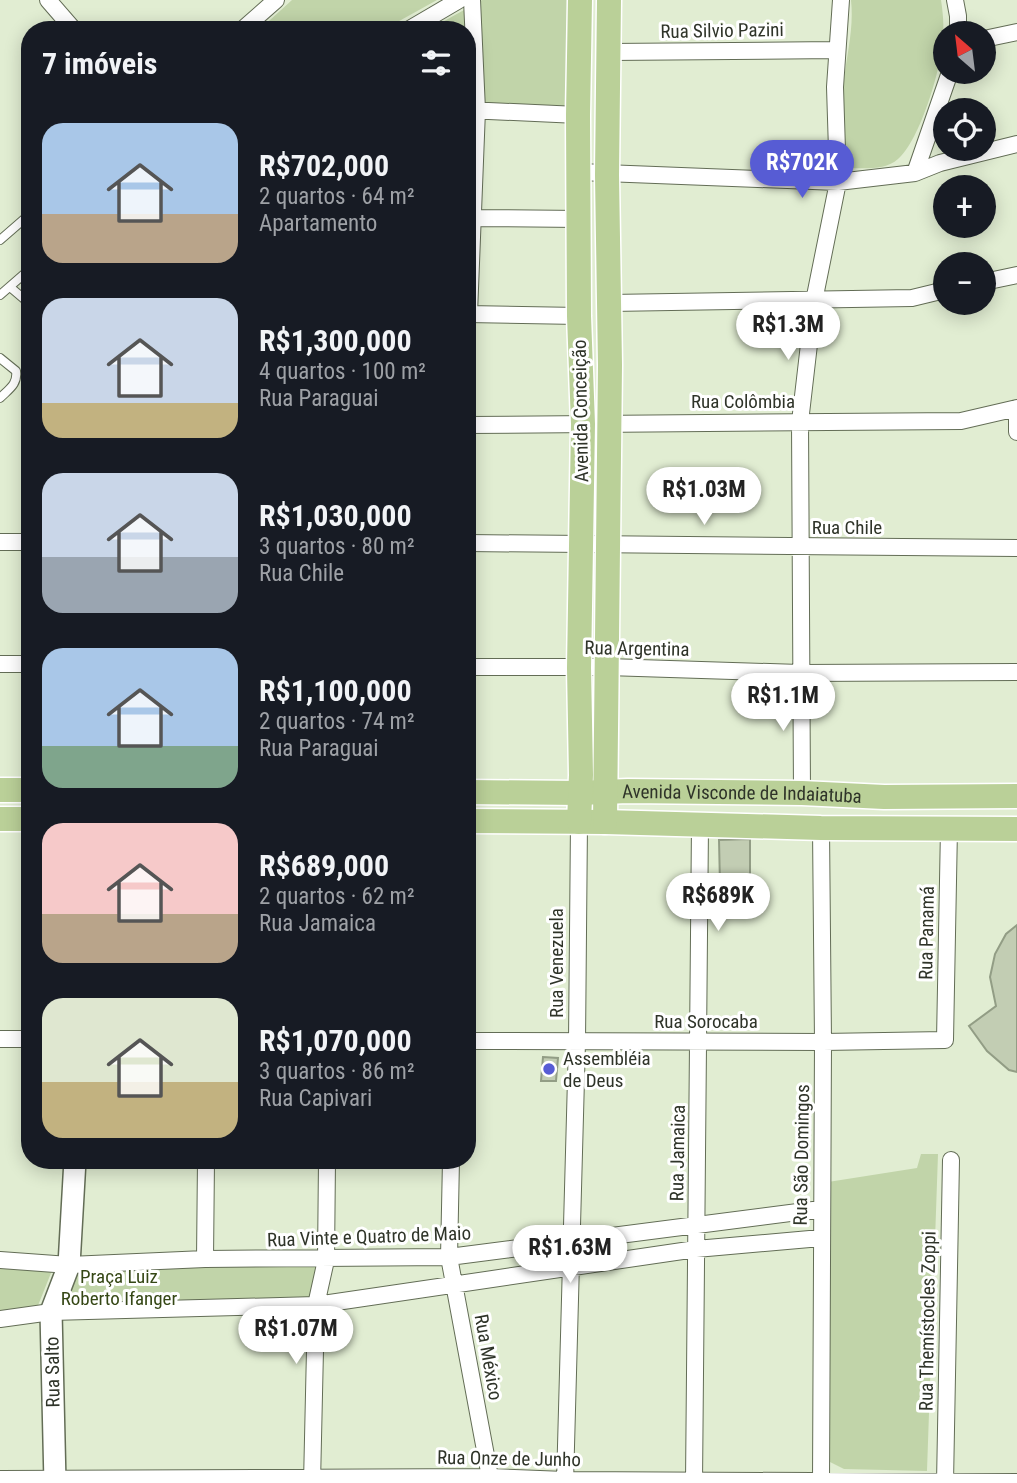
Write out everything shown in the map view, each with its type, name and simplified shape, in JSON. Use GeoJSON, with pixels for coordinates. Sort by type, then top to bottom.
{"type":"FeatureCollection","features":[{"type":"Feature","properties":{"kind":"main road","name":"Avenida Conceição"},"geometry":{"type":"LineString","coordinates":[[579,822],[583,424],[579,316],[580,0]]}},
{"type":"Feature","properties":{"kind":"main road","name":"Avenida Conceição"},"geometry":{"type":"LineString","coordinates":[[605,822],[610,423],[608,0]]}},
{"type":"Feature","properties":{"kind":"main road"},"geometry":{"type":"LineString","coordinates":[[0,790],[21,790]]}},
{"type":"Feature","properties":{"kind":"main road","name":"Avenida Visconde de Indaiatuba"},"geometry":{"type":"LineString","coordinates":[[476,792],[1017,796]]}},
{"type":"Feature","properties":{"kind":"main road"},"geometry":{"type":"LineString","coordinates":[[821,828],[839,813],[884,797]]}},
{"type":"Feature","properties":{"kind":"main road"},"geometry":{"type":"LineString","coordinates":[[0,819],[21,819]]}},
{"type":"Feature","properties":{"kind":"main road","name":"Avenida Visconde de Indaiatuba"},"geometry":{"type":"LineString","coordinates":[[476,821],[821,828],[948,828],[1011,824]]}},
{"type":"Feature","properties":{"kind":"street"},"geometry":{"type":"LineString","coordinates":[[48,0],[66,21]]}},
{"type":"Feature","properties":{"kind":"street"},"geometry":{"type":"LineString","coordinates":[[252,21],[276,0]]}},
{"type":"Feature","properties":{"kind":"street"},"geometry":{"type":"LineString","coordinates":[[423,21],[459,0]]}},
{"type":"Feature","properties":{"kind":"street"},"geometry":{"type":"LineString","coordinates":[[472,0],[472,21]]}},
{"type":"Feature","properties":{"kind":"street"},"geometry":{"type":"LineString","coordinates":[[802,793],[800,422],[814,301],[838,182],[835,125],[836,50],[841,26],[841,0]]}},
{"type":"Feature","properties":{"kind":"street"},"geometry":{"type":"LineString","coordinates":[[955,0],[958,21]]}},
{"type":"Feature","properties":{"kind":"street"},"geometry":{"type":"LineString","coordinates":[[996,36],[1017,32]]}},
{"type":"Feature","properties":{"kind":"street","name":"Rua Silvio Pazini"},"geometry":{"type":"LineString","coordinates":[[609,52],[836,50]]}},
{"type":"Feature","properties":{"kind":"street"},"geometry":{"type":"LineString","coordinates":[[915,173],[946,84]]}},
{"type":"Feature","properties":{"kind":"street"},"geometry":{"type":"LineString","coordinates":[[476,110],[578,115]]}},
{"type":"Feature","properties":{"kind":"street"},"geometry":{"type":"LineString","coordinates":[[579,172],[838,182],[915,173],[940,163],[1017,144]]}},
{"type":"Feature","properties":{"kind":"street"},"geometry":{"type":"LineString","coordinates":[[476,218],[580,219]]}},
{"type":"Feature","properties":{"kind":"street"},"geometry":{"type":"LineString","coordinates":[[996,279],[1017,275]]}},
{"type":"Feature","properties":{"kind":"street"},"geometry":{"type":"LineString","coordinates":[[610,303],[912,298],[933,293]]}},
{"type":"Feature","properties":{"kind":"street"},"geometry":{"type":"LineString","coordinates":[[476,314],[579,316]]}},
{"type":"Feature","properties":{"kind":"street"},"geometry":{"type":"LineString","coordinates":[[1017,408],[1017,432]]}},
{"type":"Feature","properties":{"kind":"street","name":"Rua Colômbia"},"geometry":{"type":"LineString","coordinates":[[476,425],[961,421],[1017,408]]}},
{"type":"Feature","properties":{"kind":"street"},"geometry":{"type":"LineString","coordinates":[[0,542],[21,542]]}},
{"type":"Feature","properties":{"kind":"street","name":"Rua Chile"},"geometry":{"type":"LineString","coordinates":[[476,543],[1017,548]]}},
{"type":"Feature","properties":{"kind":"street"},"geometry":{"type":"LineString","coordinates":[[0,664],[21,664]]}},
{"type":"Feature","properties":{"kind":"street","name":"Rua Argentina"},"geometry":{"type":"LineString","coordinates":[[476,667],[607,667],[800,673],[1017,672]]}},
{"type":"Feature","properties":{"kind":"street","name":"Rua Venezuela"},"geometry":{"type":"LineString","coordinates":[[565,1481],[577,1042],[579,822]]}},
{"type":"Feature","properties":{"kind":"street","name":"Rua Jamaica"},"geometry":{"type":"LineString","coordinates":[[694,1482],[700,825]]}},
{"type":"Feature","properties":{"kind":"street","name":"Rua São Domingos"},"geometry":{"type":"LineString","coordinates":[[821,828],[821,1482]]}},
{"type":"Feature","properties":{"kind":"street","name":"Rua Panamá"},"geometry":{"type":"LineString","coordinates":[[945,1040],[948,828]]}},
{"type":"Feature","properties":{"kind":"street"},"geometry":{"type":"LineString","coordinates":[[0,1039],[21,1039]]}},
{"type":"Feature","properties":{"kind":"street","name":"Rua Sorocaba"},"geometry":{"type":"LineString","coordinates":[[476,1041],[945,1040]]}},
{"type":"Feature","properties":{"kind":"street","name":"Rua Themístocles Zoppi"},"geometry":{"type":"LineString","coordinates":[[945,1482],[951,1160]]}},
{"type":"Feature","properties":{"kind":"street","name":"Rua Salto"},"geometry":{"type":"LineString","coordinates":[[55,1481],[51,1312],[69,1265],[74,1169]]}},
{"type":"Feature","properties":{"kind":"street"},"geometry":{"type":"LineString","coordinates":[[205,1169],[205,1259]]}},
{"type":"Feature","properties":{"kind":"street"},"geometry":{"type":"LineString","coordinates":[[312,1481],[316,1305],[326,1260],[327,1169]]}},
{"type":"Feature","properties":{"kind":"street","name":"Rua México"},"geometry":{"type":"LineString","coordinates":[[452,1169],[449,1257],[489,1477]]}},
{"type":"Feature","properties":{"kind":"street","name":"Rua Vinte e Quatro de Maio"},"geometry":{"type":"LineString","coordinates":[[0,1260],[69,1265],[205,1259],[449,1257],[821,1209]]}},
{"type":"Feature","properties":{"kind":"street"},"geometry":{"type":"LineString","coordinates":[[0,1320],[51,1312],[316,1305],[696,1249],[821,1238]]}},
{"type":"Feature","properties":{"kind":"street","name":"Rua Onze de Junho"},"geometry":{"type":"LineString","coordinates":[[0,1479],[312,1481],[489,1477],[565,1481],[1017,1482]]}},
{"type":"Feature","properties":{"kind":"lane"},"geometry":{"type":"LineString","coordinates":[[0,240],[21,222]]}},
{"type":"Feature","properties":{"kind":"lane"},"geometry":{"type":"LineString","coordinates":[[0,295],[21,277]]}},
{"type":"Feature","properties":{"kind":"lane"},"geometry":{"type":"LineString","coordinates":[[10,287],[21,296]]}},
{"type":"Feature","properties":{"kind":"lane"},"geometry":{"type":"LineString","coordinates":[[0,358],[16,371],[17,377],[15,384],[0,398]]}},
{"type":"Feature","properties":{"kind":"green space"},"geometry":{"type":"Polygon","coordinates":[[[292,0],[437,0],[399,21],[269,21],[292,0]]]}},
{"type":"Feature","properties":{"kind":"green space"},"geometry":{"type":"Polygon","coordinates":[[[482,0],[571,0],[568,106],[476,103],[476,21],[444,21],[482,0]]]}},
{"type":"Feature","properties":{"kind":"green space"},"geometry":{"type":"Polygon","coordinates":[[[851,0],[941,0],[943,21],[933,21],[934,84],[922,120],[898,159],[880,167],[846,168],[843,103],[851,0]]]}},
{"type":"Feature","properties":{"kind":"green space"},"geometry":{"type":"Polygon","coordinates":[[[921,1154],[938,1154],[927,1471],[844,1469],[828,1461],[828,1182],[917,1168],[921,1154]]]}},
{"type":"Feature","properties":{"kind":"green space"},"geometry":{"type":"Polygon","coordinates":[[[0,1260],[55,1263],[35,1313],[0,1319],[0,1260]]]}},
{"type":"Feature","properties":{"kind":"green space","name":"Praça Luiz Roberto Ifanger"},"geometry":{"type":"Polygon","coordinates":[[[326,1260],[316,1305],[51,1312],[69,1265],[326,1260]]]}},
{"type":"Feature","properties":{"kind":"building"},"geometry":{"type":"Polygon","coordinates":[[[750,839],[750,883],[720,884],[719,840],[750,839]]]}},
{"type":"Feature","properties":{"kind":"building"},"geometry":{"type":"Polygon","coordinates":[[[1017,925],[1017,1072],[1009,1070],[987,1051],[969,1026],[996,1006],[990,977],[995,954],[1006,934],[1017,925]]]}},
{"type":"Feature","properties":{"kind":"building","name":"Assembléia de Deus"},"geometry":{"type":"Polygon","coordinates":[[[543,1057],[558,1058],[556,1081],[541,1081],[543,1057]]]}},
{"type":"Feature","properties":{"kind":"place","name":"Assembléia de Deus"},"geometry":{"type":"Point","coordinates":[549,1069]}}]}
